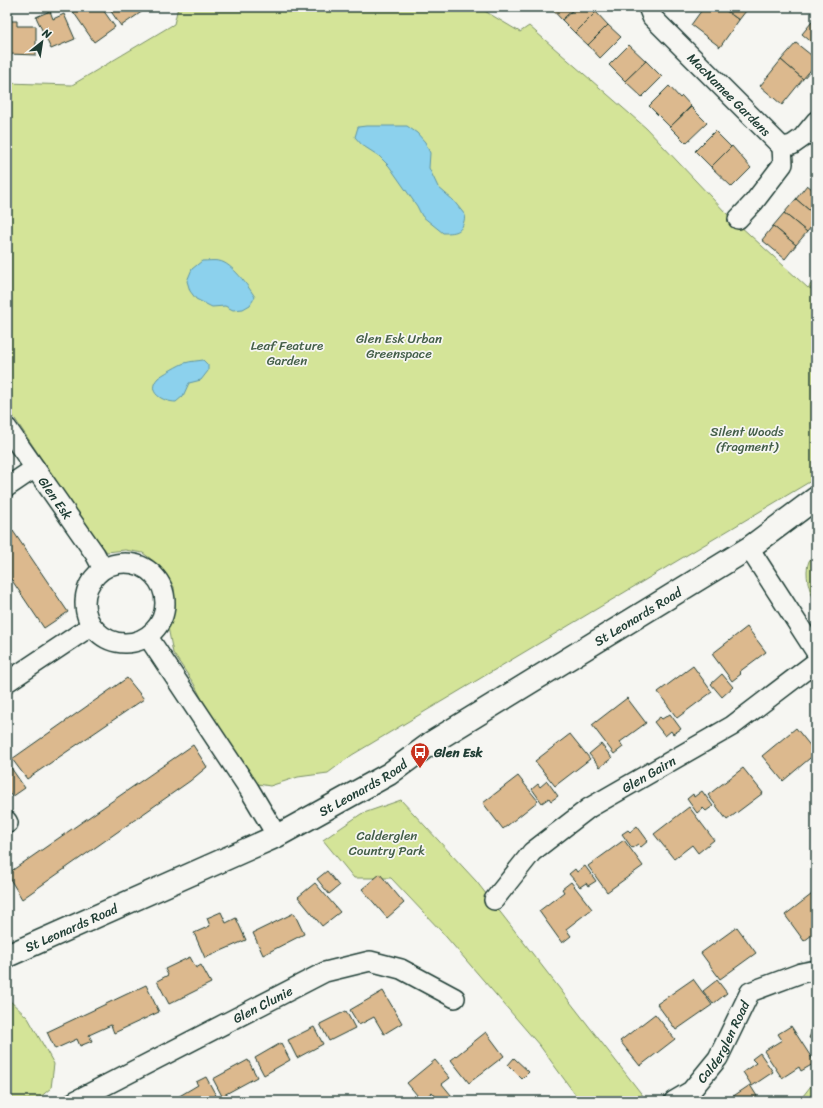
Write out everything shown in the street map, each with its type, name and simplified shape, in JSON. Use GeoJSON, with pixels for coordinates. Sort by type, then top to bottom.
{"type":"FeatureCollection","features":[{"type":"Feature","properties":{"kind":"street","name":"MacNamee Gardens"},"geometry":{"type":"LineString","coordinates":[[648,7],[652,17],[782,147],[792,145],[802,138],[816,121]]}},
{"type":"Feature","properties":{"kind":"street"},"geometry":{"type":"LineString","coordinates":[[738,219],[754,202],[783,164],[782,147]]}},
{"type":"Feature","properties":{"kind":"street","name":"Glen Esk"},"geometry":{"type":"LineString","coordinates":[[7,428],[95,554],[103,569]]}},
{"type":"Feature","properties":{"kind":"street"},"geometry":{"type":"LineString","coordinates":[[7,487],[35,468]]}},
{"type":"Feature","properties":{"kind":"street","name":"St Leonards Road"},"geometry":{"type":"LineString","coordinates":[[7,956],[277,836],[389,774],[431,743],[749,548],[816,498]]}},
{"type":"Feature","properties":{"kind":"street"},"geometry":{"type":"LineString","coordinates":[[749,548],[816,652]]}},
{"type":"Feature","properties":{"kind":"street"},"geometry":{"type":"LineString","coordinates":[[127,562],[139,565],[150,571],[159,580],[164,592],[166,605],[164,617],[157,628],[148,637],[136,642],[123,644],[102,636],[92,626],[86,615],[86,593],[89,584],[103,569],[114,564],[127,562]]}},
{"type":"Feature","properties":{"kind":"street"},"geometry":{"type":"LineString","coordinates":[[7,682],[92,626]]}},
{"type":"Feature","properties":{"kind":"street"},"geometry":{"type":"LineString","coordinates":[[148,637],[249,789],[277,836]]}},
{"type":"Feature","properties":{"kind":"street","name":"Glen Gairn"},"geometry":{"type":"LineString","coordinates":[[494,900],[532,852],[589,808],[732,726],[816,662]]}},
{"type":"Feature","properties":{"kind":"street","name":"Glen Clunie"},"geometry":{"type":"LineString","coordinates":[[74,1101],[325,972],[370,961],[401,969],[456,998]]}},
{"type":"Feature","properties":{"kind":"street","name":"Calderglen Road"},"geometry":{"type":"LineString","coordinates":[[674,1101],[691,1091],[718,1058],[750,992],[801,973],[816,970]]}},
{"type":"Feature","properties":{"kind":"green space","name":"Glen Esk Urban Greenspace"},"geometry":{"type":"Polygon","coordinates":[[[178,7],[478,7],[520,32],[529,26],[646,128],[727,214],[808,288],[816,278],[816,288],[809,288],[816,291],[816,478],[352,755],[328,773],[298,777],[270,786],[252,783],[214,722],[194,684],[173,653],[168,627],[175,607],[174,587],[160,566],[143,553],[125,550],[107,552],[91,533],[7,407],[7,83],[72,85],[174,24],[178,7]]]}},
{"type":"Feature","properties":{"kind":"green space"},"geometry":{"type":"Polygon","coordinates":[[[816,554],[816,602],[809,588],[807,571],[809,561],[816,554]]]}},
{"type":"Feature","properties":{"kind":"green space","name":"Calderglen Country Park"},"geometry":{"type":"Polygon","coordinates":[[[401,800],[476,881],[647,1101],[580,1101],[540,1046],[441,931],[391,878],[354,878],[323,840],[361,814],[401,800]]]}},
{"type":"Feature","properties":{"kind":"green space"},"geometry":{"type":"Polygon","coordinates":[[[7,998],[28,1018],[54,1064],[51,1088],[38,1099],[7,1100],[7,998]]]}},
{"type":"Feature","properties":{"kind":"green space"},"geometry":{"type":"Polygon","coordinates":[[[814,1082],[816,1082],[816,1101],[799,1101],[814,1082]]]}},
{"type":"Feature","properties":{"kind":"water"},"geometry":{"type":"Polygon","coordinates":[[[407,126],[417,133],[425,142],[430,153],[429,168],[438,187],[453,200],[465,215],[463,225],[459,230],[452,233],[443,233],[422,216],[417,206],[389,166],[379,156],[362,145],[355,137],[358,127],[407,126]]]}},
{"type":"Feature","properties":{"kind":"water"},"geometry":{"type":"Polygon","coordinates":[[[202,261],[219,261],[234,270],[255,297],[250,305],[243,309],[233,310],[225,306],[212,307],[196,299],[190,291],[187,281],[192,269],[202,261]]]}},
{"type":"Feature","properties":{"kind":"water"},"geometry":{"type":"Polygon","coordinates":[[[203,360],[208,365],[208,371],[201,380],[189,383],[183,396],[176,402],[171,402],[157,395],[154,388],[158,378],[183,364],[203,360]]]}},
{"type":"Feature","properties":{"kind":"building"},"geometry":{"type":"Polygon","coordinates":[[[76,7],[101,7],[115,27],[94,42],[72,10],[76,7]]]}},
{"type":"Feature","properties":{"kind":"building"},"geometry":{"type":"Polygon","coordinates":[[[108,7],[140,7],[143,11],[121,26],[108,7]]]}},
{"type":"Feature","properties":{"kind":"building"},"geometry":{"type":"Polygon","coordinates":[[[550,7],[576,7],[562,20],[550,7]]]}},
{"type":"Feature","properties":{"kind":"building"},"geometry":{"type":"Polygon","coordinates":[[[576,7],[591,7],[596,12],[575,33],[562,20],[576,7]]]}},
{"type":"Feature","properties":{"kind":"building"},"geometry":{"type":"Polygon","coordinates":[[[704,7],[721,7],[739,20],[720,47],[691,25],[704,7]]]}},
{"type":"Feature","properties":{"kind":"building"},"geometry":{"type":"Polygon","coordinates":[[[721,7],[749,7],[739,20],[721,7]]]}},
{"type":"Feature","properties":{"kind":"building"},"geometry":{"type":"Polygon","coordinates":[[[50,11],[53,19],[64,14],[75,39],[51,49],[36,17],[50,11]]]}},
{"type":"Feature","properties":{"kind":"building"},"geometry":{"type":"Polygon","coordinates":[[[596,12],[608,25],[588,45],[575,33],[596,12]]]}},
{"type":"Feature","properties":{"kind":"building"},"geometry":{"type":"Polygon","coordinates":[[[816,17],[816,46],[802,34],[816,17]]]}},
{"type":"Feature","properties":{"kind":"building"},"geometry":{"type":"Polygon","coordinates":[[[10,21],[17,21],[17,26],[36,26],[36,55],[9,54],[10,21]]]}},
{"type":"Feature","properties":{"kind":"building"},"geometry":{"type":"Polygon","coordinates":[[[608,25],[621,37],[600,58],[588,45],[608,25]]]}},
{"type":"Feature","properties":{"kind":"building"},"geometry":{"type":"Polygon","coordinates":[[[796,43],[816,59],[816,64],[803,79],[781,60],[796,43]]]}},
{"type":"Feature","properties":{"kind":"building"},"geometry":{"type":"Polygon","coordinates":[[[629,45],[646,61],[625,81],[609,65],[629,45]]]}},
{"type":"Feature","properties":{"kind":"building"},"geometry":{"type":"Polygon","coordinates":[[[781,60],[803,79],[782,105],[760,86],[781,60]]]}},
{"type":"Feature","properties":{"kind":"building"},"geometry":{"type":"Polygon","coordinates":[[[646,61],[662,77],[642,97],[625,81],[646,61]]]}},
{"type":"Feature","properties":{"kind":"building"},"geometry":{"type":"Polygon","coordinates":[[[669,86],[680,98],[682,96],[691,106],[670,127],[649,106],[669,86]]]}},
{"type":"Feature","properties":{"kind":"building"},"geometry":{"type":"Polygon","coordinates":[[[691,107],[707,123],[686,143],[670,127],[691,107]]]}},
{"type":"Feature","properties":{"kind":"building"},"geometry":{"type":"Polygon","coordinates":[[[715,131],[731,147],[711,167],[695,151],[715,131]]]}},
{"type":"Feature","properties":{"kind":"building"},"geometry":{"type":"Polygon","coordinates":[[[732,146],[751,168],[732,187],[711,167],[732,146]]]}},
{"type":"Feature","properties":{"kind":"building"},"geometry":{"type":"Polygon","coordinates":[[[807,185],[816,192],[816,216],[796,199],[807,185]]]}},
{"type":"Feature","properties":{"kind":"building"},"geometry":{"type":"Polygon","coordinates":[[[796,199],[816,216],[816,221],[807,232],[784,213],[796,199]]]}},
{"type":"Feature","properties":{"kind":"building"},"geometry":{"type":"Polygon","coordinates":[[[784,213],[807,232],[796,245],[773,226],[784,213]]]}},
{"type":"Feature","properties":{"kind":"building"},"geometry":{"type":"Polygon","coordinates":[[[773,226],[796,245],[785,259],[762,240],[773,226]]]}},
{"type":"Feature","properties":{"kind":"building"},"geometry":{"type":"Polygon","coordinates":[[[13,531],[68,612],[44,628],[7,573],[7,535],[13,531]]]}},
{"type":"Feature","properties":{"kind":"building"},"geometry":{"type":"Polygon","coordinates":[[[747,627],[766,652],[739,672],[741,674],[732,681],[712,654],[747,627]]]}},
{"type":"Feature","properties":{"kind":"building"},"geometry":{"type":"Polygon","coordinates":[[[693,666],[712,692],[677,718],[658,692],[693,666]]]}},
{"type":"Feature","properties":{"kind":"building"},"geometry":{"type":"Polygon","coordinates":[[[722,674],[733,687],[722,697],[711,684],[722,674]]]}},
{"type":"Feature","properties":{"kind":"building"},"geometry":{"type":"Polygon","coordinates":[[[127,678],[144,699],[27,779],[12,759],[127,678]]]}},
{"type":"Feature","properties":{"kind":"building"},"geometry":{"type":"Polygon","coordinates":[[[627,698],[646,723],[620,742],[623,747],[614,754],[592,725],[627,698]]]}},
{"type":"Feature","properties":{"kind":"building"},"geometry":{"type":"Polygon","coordinates":[[[670,714],[681,729],[673,734],[671,731],[665,736],[654,722],[660,717],[662,719],[670,714]]]}},
{"type":"Feature","properties":{"kind":"building"},"geometry":{"type":"Polygon","coordinates":[[[796,728],[816,753],[783,781],[762,756],[796,728]]]}},
{"type":"Feature","properties":{"kind":"building"},"geometry":{"type":"Polygon","coordinates":[[[570,734],[590,759],[555,786],[535,761],[570,734]]]}},
{"type":"Feature","properties":{"kind":"building"},"geometry":{"type":"Polygon","coordinates":[[[601,744],[612,758],[600,767],[589,754],[601,744]]]}},
{"type":"Feature","properties":{"kind":"building"},"geometry":{"type":"Polygon","coordinates":[[[193,745],[207,767],[190,781],[22,899],[7,874],[193,745]]]}},
{"type":"Feature","properties":{"kind":"building"},"geometry":{"type":"Polygon","coordinates":[[[7,762],[25,788],[12,797],[7,789],[7,762]]]}},
{"type":"Feature","properties":{"kind":"building"},"geometry":{"type":"Polygon","coordinates":[[[743,768],[763,793],[727,820],[708,795],[743,768]]]}},
{"type":"Feature","properties":{"kind":"building"},"geometry":{"type":"Polygon","coordinates":[[[518,776],[538,801],[503,829],[483,803],[518,776]]]}},
{"type":"Feature","properties":{"kind":"building"},"geometry":{"type":"Polygon","coordinates":[[[547,781],[558,796],[551,801],[549,798],[542,803],[532,789],[538,784],[540,787],[547,781]]]}},
{"type":"Feature","properties":{"kind":"building"},"geometry":{"type":"Polygon","coordinates":[[[702,791],[713,806],[706,811],[703,808],[697,813],[687,799],[693,794],[694,797],[702,791]]]}},
{"type":"Feature","properties":{"kind":"building"},"geometry":{"type":"Polygon","coordinates":[[[689,807],[714,840],[698,853],[692,845],[674,859],[654,834],[689,807]]]}},
{"type":"Feature","properties":{"kind":"building"},"geometry":{"type":"Polygon","coordinates":[[[637,826],[648,841],[641,847],[638,844],[632,848],[622,834],[628,830],[630,832],[637,826]]]}},
{"type":"Feature","properties":{"kind":"building"},"geometry":{"type":"Polygon","coordinates":[[[624,840],[643,866],[607,892],[588,866],[624,840]]]}},
{"type":"Feature","properties":{"kind":"building"},"geometry":{"type":"Polygon","coordinates":[[[585,866],[596,881],[588,886],[586,883],[580,887],[569,874],[575,869],[577,872],[585,866]]]}},
{"type":"Feature","properties":{"kind":"building"},"geometry":{"type":"Polygon","coordinates":[[[327,871],[339,886],[329,894],[317,879],[327,871]]]}},
{"type":"Feature","properties":{"kind":"building"},"geometry":{"type":"Polygon","coordinates":[[[380,874],[404,903],[387,918],[362,889],[380,874]]]}},
{"type":"Feature","properties":{"kind":"building"},"geometry":{"type":"Polygon","coordinates":[[[571,882],[592,909],[566,929],[571,936],[562,943],[539,911],[564,892],[562,889],[571,882]]]}},
{"type":"Feature","properties":{"kind":"building"},"geometry":{"type":"Polygon","coordinates":[[[315,883],[340,912],[322,926],[298,897],[315,883]]]}},
{"type":"Feature","properties":{"kind":"building"},"geometry":{"type":"Polygon","coordinates":[[[816,891],[816,932],[804,941],[785,915],[816,891]]]}},
{"type":"Feature","properties":{"kind":"building"},"geometry":{"type":"Polygon","coordinates":[[[221,912],[226,923],[236,918],[246,940],[205,958],[194,933],[210,926],[207,918],[221,912]]]}},
{"type":"Feature","properties":{"kind":"building"},"geometry":{"type":"Polygon","coordinates":[[[294,913],[304,934],[263,955],[253,933],[294,913]]]}},
{"type":"Feature","properties":{"kind":"building"},"geometry":{"type":"Polygon","coordinates":[[[737,927],[756,953],[720,979],[701,953],[737,927]]]}},
{"type":"Feature","properties":{"kind":"building"},"geometry":{"type":"Polygon","coordinates":[[[190,957],[196,968],[201,965],[211,983],[169,1004],[157,981],[168,975],[165,969],[190,957]]]}},
{"type":"Feature","properties":{"kind":"building"},"geometry":{"type":"Polygon","coordinates":[[[693,979],[712,1005],[676,1030],[657,1004],[693,979]]]}},
{"type":"Feature","properties":{"kind":"building"},"geometry":{"type":"Polygon","coordinates":[[[717,980],[727,993],[713,1004],[703,991],[717,980]]]}},
{"type":"Feature","properties":{"kind":"building"},"geometry":{"type":"Polygon","coordinates":[[[146,985],[159,1012],[114,1033],[111,1025],[89,1035],[92,1041],[80,1046],[77,1039],[55,1049],[47,1032],[146,985]]]}},
{"type":"Feature","properties":{"kind":"building"},"geometry":{"type":"Polygon","coordinates":[[[383,991],[402,1023],[384,1034],[374,1017],[359,1025],[350,1010],[383,991]]]}},
{"type":"Feature","properties":{"kind":"building"},"geometry":{"type":"Polygon","coordinates":[[[346,1011],[355,1028],[329,1041],[320,1024],[346,1011]]]}},
{"type":"Feature","properties":{"kind":"building"},"geometry":{"type":"Polygon","coordinates":[[[655,1014],[675,1039],[640,1066],[620,1041],[655,1014]]]}},
{"type":"Feature","properties":{"kind":"building"},"geometry":{"type":"Polygon","coordinates":[[[816,1021],[816,1040],[809,1038],[816,1021]]]}},
{"type":"Feature","properties":{"kind":"building"},"geometry":{"type":"Polygon","coordinates":[[[791,1026],[815,1063],[801,1071],[799,1067],[782,1078],[764,1051],[782,1040],[778,1034],[791,1026]]]}},
{"type":"Feature","properties":{"kind":"building"},"geometry":{"type":"Polygon","coordinates":[[[314,1027],[323,1044],[297,1058],[288,1040],[314,1027]]]}},
{"type":"Feature","properties":{"kind":"building"},"geometry":{"type":"Polygon","coordinates":[[[486,1032],[504,1056],[469,1083],[451,1060],[486,1032]]]}},
{"type":"Feature","properties":{"kind":"building"},"geometry":{"type":"Polygon","coordinates":[[[281,1043],[290,1060],[264,1075],[255,1058],[281,1043]]]}},
{"type":"Feature","properties":{"kind":"building"},"geometry":{"type":"Polygon","coordinates":[[[760,1053],[773,1072],[752,1086],[743,1072],[756,1063],[752,1059],[760,1053]]]}},
{"type":"Feature","properties":{"kind":"building"},"geometry":{"type":"Polygon","coordinates":[[[514,1058],[529,1072],[522,1079],[508,1065],[514,1058]]]}},
{"type":"Feature","properties":{"kind":"building"},"geometry":{"type":"Polygon","coordinates":[[[248,1060],[257,1077],[222,1096],[213,1079],[248,1060]]]}},
{"type":"Feature","properties":{"kind":"building"},"geometry":{"type":"Polygon","coordinates":[[[435,1060],[450,1078],[442,1084],[456,1101],[439,1101],[432,1092],[422,1101],[407,1083],[435,1060]]]}},
{"type":"Feature","properties":{"kind":"building"},"geometry":{"type":"Polygon","coordinates":[[[206,1077],[219,1101],[171,1101],[198,1085],[196,1082],[206,1077]]]}},
{"type":"Feature","properties":{"kind":"building"},"geometry":{"type":"Polygon","coordinates":[[[750,1085],[760,1101],[726,1101],[750,1085]]]}},
{"type":"Feature","properties":{"kind":"place","name":"Glen Esk"},"geometry":{"type":"Point","coordinates":[420,769]}},
{"type":"Feature","properties":{"kind":"park label","name":"Leaf Feature Garden"},"geometry":{"type":"Point","coordinates":[287,352]}},
{"type":"Feature","properties":{"kind":"park label","name":"Silent Woods (fragment)"},"geometry":{"type":"Point","coordinates":[747,438]}}]}
